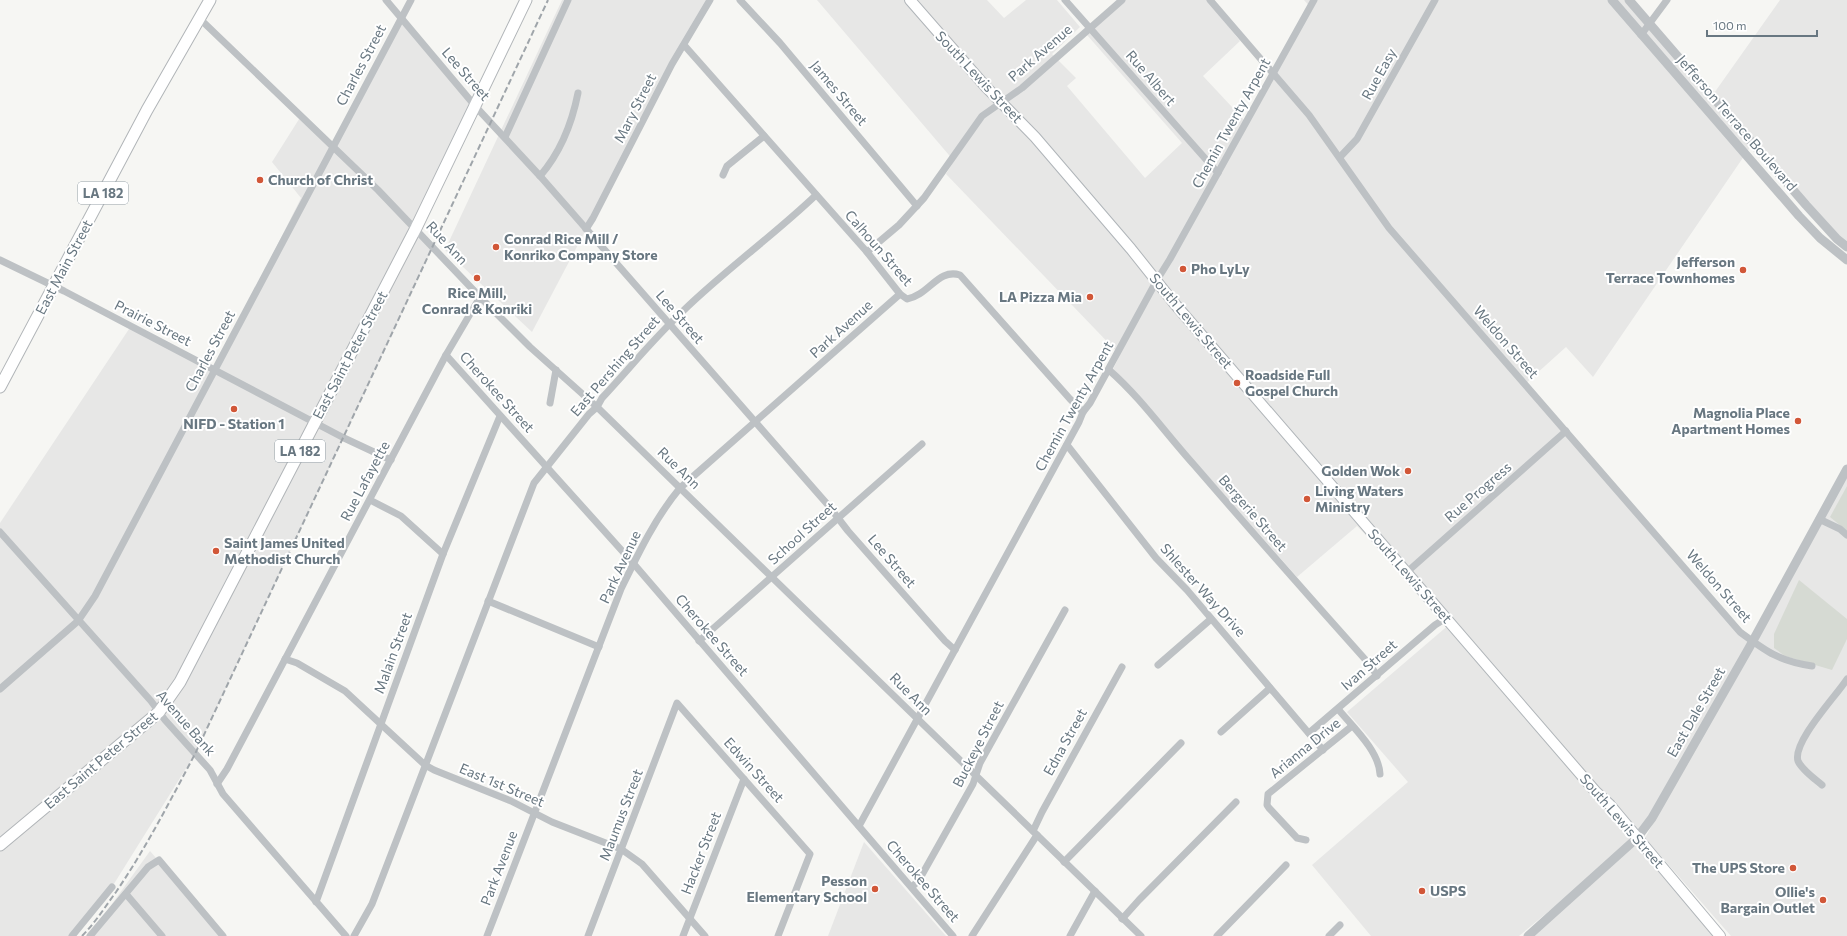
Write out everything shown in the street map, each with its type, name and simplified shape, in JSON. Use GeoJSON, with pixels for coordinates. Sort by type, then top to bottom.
{"type":"FeatureCollection","features":[{"type":"Feature","properties":{"kind":"main road","name":"East Main Street"},"geometry":{"type":"LineString","coordinates":[[0,388],[147,110],[210,0]]}},
{"type":"Feature","properties":{"kind":"main road","name":"East Saint Peter Street"},"geometry":{"type":"LineString","coordinates":[[0,845],[159,712],[180,682],[416,228],[526,0]]}},
{"type":"Feature","properties":{"kind":"main road","name":"South Lewis Street"},"geometry":{"type":"LineString","coordinates":[[910,0],[986,87],[1035,137],[1157,280],[1174,303],[1720,936]]}},
{"type":"Feature","properties":{"kind":"street","name":"Lee Street"},"geometry":{"type":"LineString","coordinates":[[386,0],[476,106],[540,176],[945,641],[955,650]]}},
{"type":"Feature","properties":{"kind":"street","name":"Charles Street"},"geometry":{"type":"LineString","coordinates":[[0,689],[78,621],[95,596],[411,0]]}},
{"type":"Feature","properties":{"kind":"street"},"geometry":{"type":"LineString","coordinates":[[504,137],[568,0]]}},
{"type":"Feature","properties":{"kind":"street","name":"Mary Street"},"geometry":{"type":"LineString","coordinates":[[586,229],[672,64],[710,0]]}},
{"type":"Feature","properties":{"kind":"street","name":"James Street"},"geometry":{"type":"LineString","coordinates":[[740,0],[780,43],[917,206]]}},
{"type":"Feature","properties":{"kind":"street","name":"Rue Albert"},"geometry":{"type":"LineString","coordinates":[[1065,0],[1218,173]]}},
{"type":"Feature","properties":{"kind":"street","name":"Park Avenue"},"geometry":{"type":"LineString","coordinates":[[867,252],[899,225],[917,206],[982,116],[1022,88],[1122,0]]}},
{"type":"Feature","properties":{"kind":"street","name":"Weldon Street"},"geometry":{"type":"LineString","coordinates":[[1210,0],[1309,115],[1389,228],[1740,632],[1776,658],[1812,666]]}},
{"type":"Feature","properties":{"kind":"street","name":"Chemin Twenty Arpent"},"geometry":{"type":"LineString","coordinates":[[859,826],[1067,445],[1083,412],[1108,370],[1314,0]]}},
{"type":"Feature","properties":{"kind":"street","name":"Rue Easy"},"geometry":{"type":"LineString","coordinates":[[1340,157],[1357,139],[1435,0]]}},
{"type":"Feature","properties":{"kind":"street","name":"Jefferson Terrace Boulevard"},"geometry":{"type":"LineString","coordinates":[[1612,0],[1820,238],[1847,260]]}},
{"type":"Feature","properties":{"kind":"street","name":"Jefferson Terrace Boulevard"},"geometry":{"type":"LineString","coordinates":[[1629,0],[1825,227],[1847,247]]}},
{"type":"Feature","properties":{"kind":"street"},"geometry":{"type":"LineString","coordinates":[[1641,35],[1667,0]]}},
{"type":"Feature","properties":{"kind":"street","name":"Rue Ann"},"geometry":{"type":"LineString","coordinates":[[199,18],[333,146],[416,228],[480,297],[597,407],[1141,936]]}},
{"type":"Feature","properties":{"kind":"street","name":"Calhoun Street"},"geometry":{"type":"LineString","coordinates":[[684,45],[867,252],[900,294],[907,299],[916,298],[944,274],[952,272],[960,275],[1083,412]]}},
{"type":"Feature","properties":{"kind":"street"},"geometry":{"type":"LineString","coordinates":[[540,176],[551,163],[564,138],[574,113],[578,93]]}},
{"type":"Feature","properties":{"kind":"street"},"geometry":{"type":"LineString","coordinates":[[1707,109],[1717,101]]}},
{"type":"Feature","properties":{"kind":"street"},"geometry":{"type":"LineString","coordinates":[[723,175],[727,166],[764,136]]}},
{"type":"Feature","properties":{"kind":"street"},"geometry":{"type":"LineString","coordinates":[[1771,183],[1780,174]]}},
{"type":"Feature","properties":{"kind":"street","name":"East Pershing Street"},"geometry":{"type":"LineString","coordinates":[[354,936],[372,904],[534,483],[589,414],[597,407],[602,398],[669,324],[816,196]]}},
{"type":"Feature","properties":{"kind":"street","name":"Prairie Street"},"geometry":{"type":"LineString","coordinates":[[0,260],[53,286],[344,438],[391,460]]}},
{"type":"Feature","properties":{"kind":"street","name":"Park Avenue"},"geometry":{"type":"LineString","coordinates":[[487,936],[621,590],[633,563],[666,505],[680,488],[900,294]]}},
{"type":"Feature","properties":{"kind":"street","name":"Rue Lafayette"},"geometry":{"type":"LineString","coordinates":[[217,784],[227,768],[446,355],[480,297]]}},
{"type":"Feature","properties":{"kind":"street","name":"Cherokee Street"},"geometry":{"type":"LineString","coordinates":[[446,355],[500,416],[547,465],[633,563],[953,936]]}},
{"type":"Feature","properties":{"kind":"street"},"geometry":{"type":"LineString","coordinates":[[550,403],[556,370]]}},
{"type":"Feature","properties":{"kind":"street","name":"Bergerie Street"},"geometry":{"type":"LineString","coordinates":[[1108,370],[1123,382],[1147,409],[1188,459],[1371,666],[1377,676]]}},
{"type":"Feature","properties":{"kind":"street","name":"Malain Street"},"geometry":{"type":"LineString","coordinates":[[316,902],[443,554],[500,416]]}},
{"type":"Feature","properties":{"kind":"street","name":"Rue Progress"},"geometry":{"type":"LineString","coordinates":[[1407,572],[1566,432]]}},
{"type":"Feature","properties":{"kind":"street","name":"School Street"},"geometry":{"type":"LineString","coordinates":[[699,641],[922,444]]}},
{"type":"Feature","properties":{"kind":"street","name":"Shlester Way Drive"},"geometry":{"type":"LineString","coordinates":[[1067,445],[1156,558],[1211,619],[1323,750]]}},
{"type":"Feature","properties":{"kind":"street","name":"East Dale Street"},"geometry":{"type":"LineString","coordinates":[[1528,936],[1637,838],[1652,818],[1847,469]]}},
{"type":"Feature","properties":{"kind":"street"},"geometry":{"type":"LineString","coordinates":[[370,500],[401,516],[443,554]]}},
{"type":"Feature","properties":{"kind":"street"},"geometry":{"type":"LineString","coordinates":[[1819,519],[1840,529],[1847,535]]}},
{"type":"Feature","properties":{"kind":"street","name":"Avenue Bank"},"geometry":{"type":"LineString","coordinates":[[0,532],[210,770],[223,794],[346,936]]}},
{"type":"Feature","properties":{"kind":"street"},"geometry":{"type":"LineString","coordinates":[[488,601],[599,647]]}},
{"type":"Feature","properties":{"kind":"street","name":"Buckeye Street"},"geometry":{"type":"LineString","coordinates":[[912,887],[919,880],[973,784],[980,763],[1065,610]]}},
{"type":"Feature","properties":{"kind":"street","name":"Ivan Street"},"geometry":{"type":"LineString","coordinates":[[1309,733],[1435,625],[1446,618]]}},
{"type":"Feature","properties":{"kind":"street"},"geometry":{"type":"LineString","coordinates":[[1158,665],[1211,619]]}},
{"type":"Feature","properties":{"kind":"street","name":"East 1st Street"},"geometry":{"type":"LineString","coordinates":[[285,659],[298,663],[345,691],[382,723],[425,765],[511,801],[552,822],[621,849],[642,864],[705,936]]}},
{"type":"Feature","properties":{"kind":"street","name":"Edna Street"},"geometry":{"type":"LineString","coordinates":[[972,936],[1035,833],[1042,812],[1122,667]]}},
{"type":"Feature","properties":{"kind":"street"},"geometry":{"type":"LineString","coordinates":[[1822,785],[1803,768],[1798,760],[1798,752],[1810,728],[1847,679]]}},
{"type":"Feature","properties":{"kind":"street"},"geometry":{"type":"LineString","coordinates":[[1221,732],[1270,688]]}},
{"type":"Feature","properties":{"kind":"street","name":"Edwin Street"},"geometry":{"type":"LineString","coordinates":[[677,703],[810,854],[778,936]]}},
{"type":"Feature","properties":{"kind":"street","name":"Maumus Street"},"geometry":{"type":"LineString","coordinates":[[588,936],[677,703]]}},
{"type":"Feature","properties":{"kind":"street"},"geometry":{"type":"LineString","coordinates":[[1338,709],[1375,755],[1380,765],[1380,774]]}},
{"type":"Feature","properties":{"kind":"street","name":"Arianna Drive"},"geometry":{"type":"LineString","coordinates":[[1306,840],[1297,838],[1269,808],[1267,805],[1268,794],[1352,726]]}},
{"type":"Feature","properties":{"kind":"street"},"geometry":{"type":"LineString","coordinates":[[1064,862],[1181,743]]}},
{"type":"Feature","properties":{"kind":"street","name":"Hacker Street"},"geometry":{"type":"LineString","coordinates":[[683,936],[744,779]]}},
{"type":"Feature","properties":{"kind":"street"},"geometry":{"type":"LineString","coordinates":[[1122,919],[1236,802]]}},
{"type":"Feature","properties":{"kind":"street"},"geometry":{"type":"LineString","coordinates":[[90,936],[148,867],[159,860],[223,936]]}},
{"type":"Feature","properties":{"kind":"street"},"geometry":{"type":"LineString","coordinates":[[1217,936],[1286,865]]}},
{"type":"Feature","properties":{"kind":"street"},"geometry":{"type":"LineString","coordinates":[[72,936],[112,888]]}},
{"type":"Feature","properties":{"kind":"street"},"geometry":{"type":"LineString","coordinates":[[1070,936],[1095,891]]}},
{"type":"Feature","properties":{"kind":"street"},"geometry":{"type":"LineString","coordinates":[[126,894],[162,936]]}},
{"type":"Feature","properties":{"kind":"street"},"geometry":{"type":"LineString","coordinates":[[1329,936],[1340,925]]}},
{"type":"Feature","properties":{"kind":"shaded area"},"geometry":{"type":"Polygon","coordinates":[[[562,0],[707,0],[532,332],[445,250],[562,0]]]}},
{"type":"Feature","properties":{"kind":"shaded area"},"geometry":{"type":"Polygon","coordinates":[[[817,0],[987,0],[1004,18],[1026,0],[1057,0],[1080,27],[1052,54],[1076,78],[1067,86],[1145,178],[1182,143],[1087,35],[1125,0],[1207,0],[1240,41],[1203,76],[1246,122],[1310,7],[1304,0],[1626,0],[1712,96],[1780,0],[1847,0],[1847,247],[1753,143],[1593,377],[1566,347],[1525,384],[1752,641],[1637,838],[1722,936],[1531,936],[1629,845],[1519,936],[1371,936],[1312,865],[1408,782],[1347,712],[1451,623],[1357,526],[1297,577],[1113,369],[1120,355],[946,174],[954,161],[817,0]]]}},
{"type":"Feature","properties":{"kind":"shaded area"},"geometry":{"type":"Polygon","coordinates":[[[401,18],[476,107],[416,228],[433,247],[195,754],[112,887],[72,936],[0,936],[0,523],[131,326],[215,369],[301,198],[272,162],[301,116],[333,146],[401,18]]]}},
{"type":"Feature","properties":{"kind":"shaded area"},"geometry":{"type":"Polygon","coordinates":[[[1847,477],[1847,936],[1731,936],[1645,838],[1847,477]]]}},
{"type":"Feature","properties":{"kind":"shaded area"},"geometry":{"type":"Polygon","coordinates":[[[1847,486],[1847,531],[1830,517],[1847,486]]]}},
{"type":"Feature","properties":{"kind":"shaded area"},"geometry":{"type":"Polygon","coordinates":[[[1799,580],[1847,619],[1847,639],[1832,670],[1785,656],[1774,648],[1774,634],[1799,580]]]}},
{"type":"Feature","properties":{"kind":"shaded area","name":"Pesson Elementary School"},"geometry":{"type":"Polygon","coordinates":[[[864,842],[946,936],[828,936],[864,842]]]}},
{"type":"Feature","properties":{"kind":"shaded area"},"geometry":{"type":"Polygon","coordinates":[[[150,851],[223,936],[89,936],[150,851]]]}},
{"type":"Feature","properties":{"kind":"railway"},"geometry":{"type":"LineString","coordinates":[[82,936],[116,892],[157,824],[195,754],[548,0]]}},
{"type":"Feature","properties":{"kind":"place","name":"Church of Christ"},"geometry":{"type":"Point","coordinates":[260,180]}},
{"type":"Feature","properties":{"kind":"place","name":"Conrad Rice Mill / Konriko Company Store"},"geometry":{"type":"Point","coordinates":[496,247]}},
{"type":"Feature","properties":{"kind":"place","name":"Pho LyLy"},"geometry":{"type":"Point","coordinates":[1183,269]}},
{"type":"Feature","properties":{"kind":"place","name":"Jefferson Terrace Townhomes"},"geometry":{"type":"Point","coordinates":[1743,270]}},
{"type":"Feature","properties":{"kind":"place","name":"Rice Mill, Conrad & Konriki"},"geometry":{"type":"Point","coordinates":[477,278]}},
{"type":"Feature","properties":{"kind":"place","name":"LA Pizza Mia"},"geometry":{"type":"Point","coordinates":[1090,297]}},
{"type":"Feature","properties":{"kind":"place","name":"Roadside Full Gospel Church"},"geometry":{"type":"Point","coordinates":[1237,383]}},
{"type":"Feature","properties":{"kind":"place","name":"NIFD - Station 1"},"geometry":{"type":"Point","coordinates":[234,409]}},
{"type":"Feature","properties":{"kind":"place","name":"Magnolia Place Apartment Homes"},"geometry":{"type":"Point","coordinates":[1798,421]}},
{"type":"Feature","properties":{"kind":"place","name":"Golden Wok"},"geometry":{"type":"Point","coordinates":[1408,471]}},
{"type":"Feature","properties":{"kind":"place","name":"Living Waters Ministry"},"geometry":{"type":"Point","coordinates":[1307,499]}},
{"type":"Feature","properties":{"kind":"place","name":"Saint James United Methodist Church"},"geometry":{"type":"Point","coordinates":[216,551]}},
{"type":"Feature","properties":{"kind":"place","name":"The UPS Store"},"geometry":{"type":"Point","coordinates":[1793,868]}},
{"type":"Feature","properties":{"kind":"place","name":"Pesson Elementary School"},"geometry":{"type":"Point","coordinates":[875,889]}},
{"type":"Feature","properties":{"kind":"place","name":"USPS"},"geometry":{"type":"Point","coordinates":[1422,891]}},
{"type":"Feature","properties":{"kind":"place","name":"Ollie's Bargain Outlet"},"geometry":{"type":"Point","coordinates":[1823,900]}}]}
